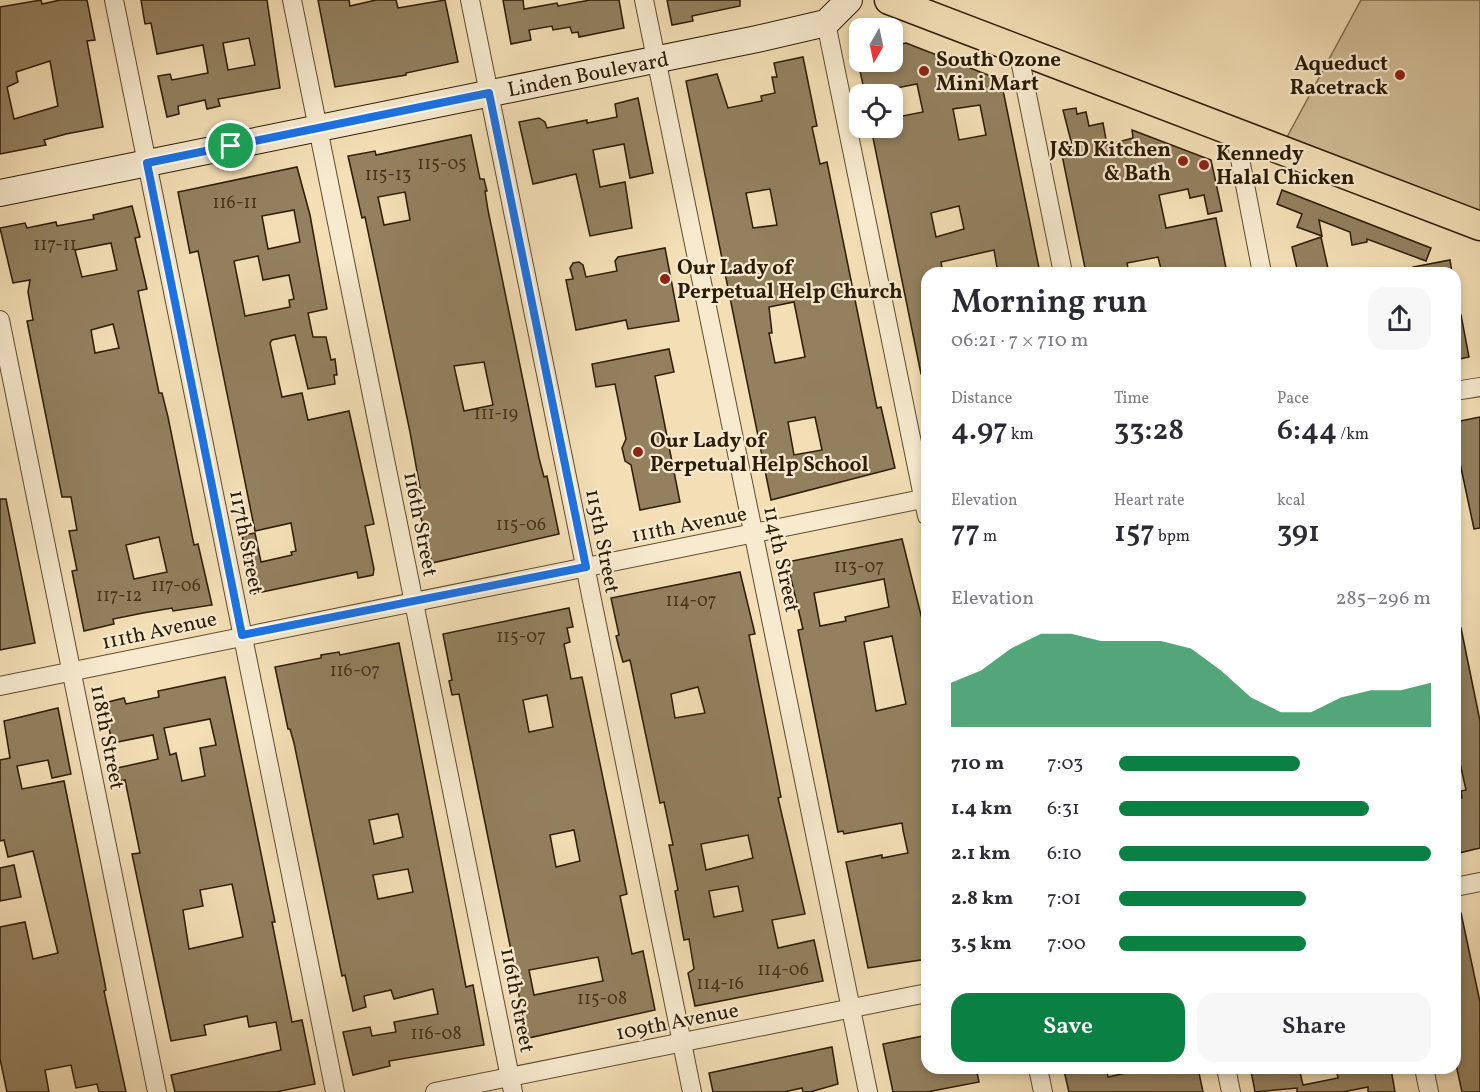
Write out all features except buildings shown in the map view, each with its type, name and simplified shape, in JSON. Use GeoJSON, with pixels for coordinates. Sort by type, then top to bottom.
{"type":"FeatureCollection","features":[{"type":"Feature","properties":{"kind":"main road"},"geometry":{"type":"LineString","coordinates":[[826,23],[849,0]]}},
{"type":"Feature","properties":{"kind":"main road"},"geometry":{"type":"LineString","coordinates":[[889,0],[1480,226]]}},
{"type":"Feature","properties":{"kind":"main road","name":"Linden Boulevard"},"geometry":{"type":"LineString","coordinates":[[0,193],[826,23]]}},
{"type":"Feature","properties":{"kind":"street","name":"117th Street"},"geometry":{"type":"LineString","coordinates":[[114,0],[335,1092]]}},
{"type":"Feature","properties":{"kind":"street","name":"116th Street"},"geometry":{"type":"LineString","coordinates":[[292,0],[512,1084]]}},
{"type":"Feature","properties":{"kind":"street","name":"115th Street"},"geometry":{"type":"LineString","coordinates":[[470,0],[692,1092]]}},
{"type":"Feature","properties":{"kind":"street","name":"114th Street"},"geometry":{"type":"LineString","coordinates":[[644,0],[868,1092]]}},
{"type":"Feature","properties":{"kind":"street"},"geometry":{"type":"LineString","coordinates":[[826,23],[921,480]]}},
{"type":"Feature","properties":{"kind":"street"},"geometry":{"type":"LineString","coordinates":[[1018,50],[1062,267]]}},
{"type":"Feature","properties":{"kind":"street"},"geometry":{"type":"LineString","coordinates":[[1235,133],[1261,267]]}},
{"type":"Feature","properties":{"kind":"street","name":"118th Street"},"geometry":{"type":"LineString","coordinates":[[0,320],[157,1092]]}},
{"type":"Feature","properties":{"kind":"street"},"geometry":{"type":"LineString","coordinates":[[1461,391],[1480,387]]}},
{"type":"Feature","properties":{"kind":"street","name":"111th Avenue"},"geometry":{"type":"LineString","coordinates":[[0,686],[242,635],[586,567],[754,534],[921,505]]}},
{"type":"Feature","properties":{"kind":"street"},"geometry":{"type":"LineString","coordinates":[[1461,886],[1480,882]]}},
{"type":"Feature","properties":{"kind":"street","name":"109th Avenue"},"geometry":{"type":"LineString","coordinates":[[435,1092],[512,1084],[682,1043],[921,994]]}},
{"type":"Feature","properties":{"kind":"street"},"geometry":{"type":"LineString","coordinates":[[1039,1074],[1043,1092]]}},
{"type":"Feature","properties":{"kind":"street"},"geometry":{"type":"LineString","coordinates":[[1227,1074],[1231,1092]]}},
{"type":"Feature","properties":{"kind":"street"},"geometry":{"type":"LineString","coordinates":[[1425,1074],[1429,1092]]}},
{"type":"Feature","properties":{"kind":"shaded area","name":"Aqueduct Racetrack"},"geometry":{"type":"Polygon","coordinates":[[[1361,0],[1480,0],[1480,226],[1280,150],[1361,0]]]}},
{"type":"Feature","properties":{"kind":"place","name":"South Ozone Mini Mart"},"geometry":{"type":"Point","coordinates":[924,71]}},
{"type":"Feature","properties":{"kind":"place","name":"Aqueduct Racetrack"},"geometry":{"type":"Point","coordinates":[1400,75]}},
{"type":"Feature","properties":{"kind":"place","name":"J&D Kitchen & Bath"},"geometry":{"type":"Point","coordinates":[1183,161]}},
{"type":"Feature","properties":{"kind":"place","name":"Kennedy Halal Chicken"},"geometry":{"type":"Point","coordinates":[1204,165]}},
{"type":"Feature","properties":{"kind":"place","name":"Our Lady of Perpetual Help Church"},"geometry":{"type":"Point","coordinates":[665,279]}},
{"type":"Feature","properties":{"kind":"place","name":"Our Lady of Perpetual Help School"},"geometry":{"type":"Point","coordinates":[638,452]}},
{"type":"Feature","properties":{"kind":"route"},"geometry":{"type":"LineString","coordinates":[[489,93],[586,567],[242,635],[147,163],[231,146],[489,93]]}}]}
